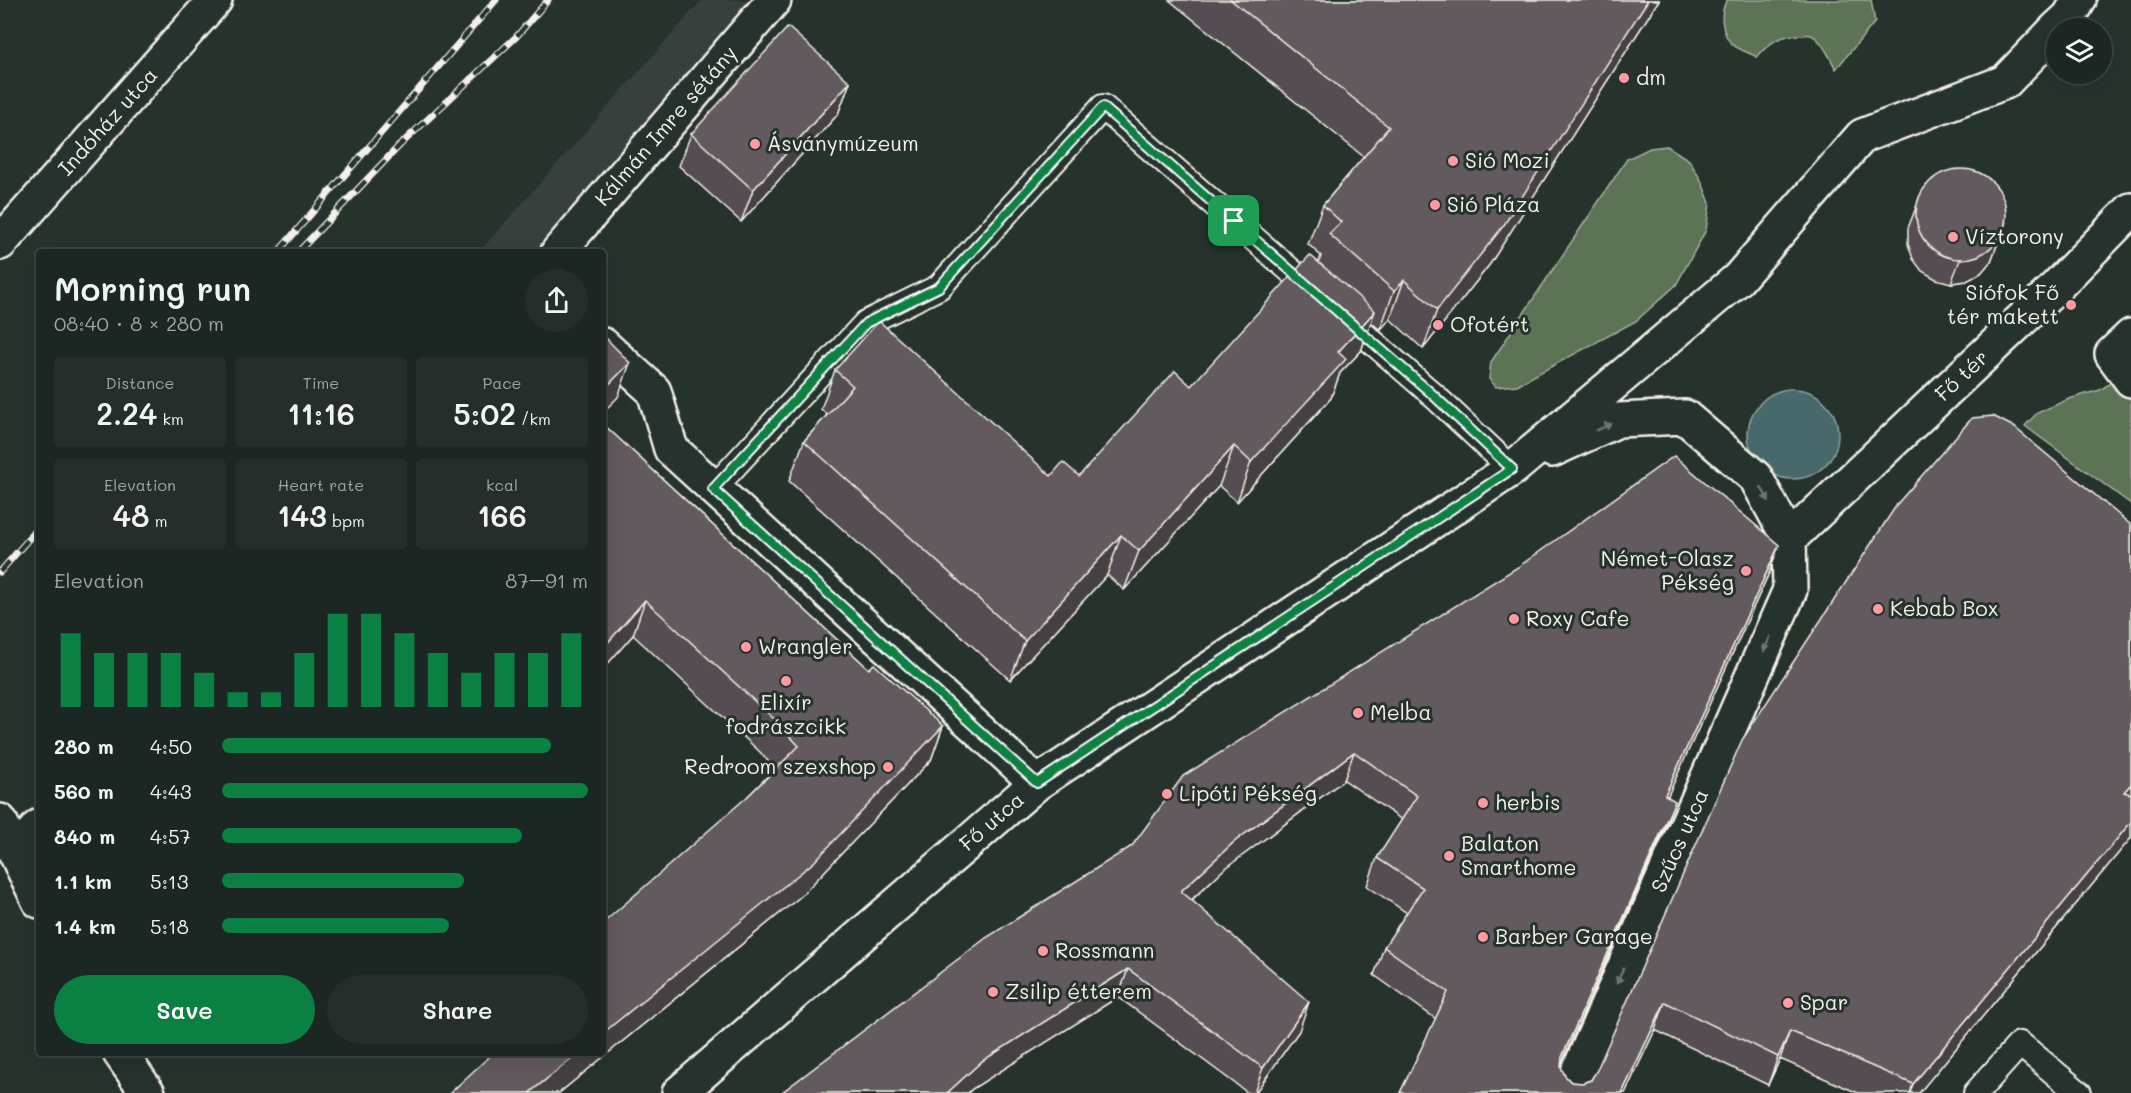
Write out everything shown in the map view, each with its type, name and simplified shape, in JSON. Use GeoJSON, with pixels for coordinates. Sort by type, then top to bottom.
{"type":"FeatureCollection","features":[{"type":"Feature","properties":{"kind":"street","name":"Indóház utca"},"geometry":{"type":"LineString","coordinates":[[0,243],[215,0]]}},
{"type":"Feature","properties":{"kind":"street","name":"Kálmán Imre sétány"},"geometry":{"type":"LineString","coordinates":[[561,249],[774,0]]}},
{"type":"Feature","properties":{"kind":"street"},"geometry":{"type":"LineString","coordinates":[[2067,18],[2079,0]]}},
{"type":"Feature","properties":{"kind":"street"},"geometry":{"type":"LineString","coordinates":[[1512,469],[1737,279],[1862,136],[2005,82],[2046,40]]}},
{"type":"Feature","properties":{"kind":"street","name":"Fő tér"},"geometry":{"type":"LineString","coordinates":[[1789,539],[2051,292],[2131,210]]}},
{"type":"Feature","properties":{"kind":"street"},"geometry":{"type":"LineString","coordinates":[[2131,336],[2112,354],[2131,380]]}},
{"type":"Feature","properties":{"kind":"street"},"geometry":{"type":"LineString","coordinates":[[606,348],[654,391],[671,449],[1037,783]]}},
{"type":"Feature","properties":{"kind":"street"},"geometry":{"type":"LineString","coordinates":[[1512,469],[1618,420],[1685,417],[1756,478],[1789,539]]}},
{"type":"Feature","properties":{"kind":"street","name":"Fő utca"},"geometry":{"type":"LineString","coordinates":[[679,1093],[1037,783],[1512,469]]}},
{"type":"Feature","properties":{"kind":"street","name":"Szűcs utca"},"geometry":{"type":"LineString","coordinates":[[1569,1093],[1790,590],[1789,539]]}},
{"type":"Feature","properties":{"kind":"street"},"geometry":{"type":"LineString","coordinates":[[0,821],[36,895]]}},
{"type":"Feature","properties":{"kind":"street"},"geometry":{"type":"LineString","coordinates":[[15,853],[36,829]]}},
{"type":"Feature","properties":{"kind":"street"},"geometry":{"type":"LineString","coordinates":[[122,1056],[148,1093]]}},
{"type":"Feature","properties":{"kind":"lane"},"geometry":{"type":"LineString","coordinates":[[713,489],[866,323],[939,287],[1103,107],[1431,393],[1512,469]]}},
{"type":"Feature","properties":{"kind":"lane"},"geometry":{"type":"LineString","coordinates":[[1976,1093],[2020,1044],[2079,1093]]}},
{"type":"Feature","properties":{"kind":"shaded area"},"geometry":{"type":"Polygon","coordinates":[[[702,0],[795,0],[584,249],[482,249],[702,0]]]}},
{"type":"Feature","properties":{"kind":"green space"},"geometry":{"type":"Polygon","coordinates":[[[1727,0],[1871,0],[1875,22],[1836,69],[1823,45],[1810,35],[1782,38],[1771,43],[1757,57],[1734,46],[1726,36],[1723,24],[1724,5],[1727,0]]]}},
{"type":"Feature","properties":{"kind":"green space"},"geometry":{"type":"Polygon","coordinates":[[[1667,146],[1689,160],[1701,180],[1710,203],[1706,230],[1676,285],[1636,321],[1517,385],[1496,387],[1489,379],[1491,362],[1627,159],[1650,148],[1667,146]]]}},
{"type":"Feature","properties":{"kind":"green space"},"geometry":{"type":"Polygon","coordinates":[[[2131,370],[2131,504],[2025,426],[2037,413],[2069,399],[2100,390],[2131,370]]]}},
{"type":"Feature","properties":{"kind":"water"},"geometry":{"type":"Polygon","coordinates":[[[1793,389],[1810,393],[1825,402],[1834,417],[1838,434],[1834,451],[1825,466],[1810,475],[1793,479],[1776,475],[1761,466],[1752,451],[1748,434],[1752,417],[1761,402],[1776,393],[1793,389]]]}},
{"type":"Feature","properties":{"kind":"building","name":"Sió Pláza"},"geometry":{"type":"Polygon","coordinates":[[[1231,0],[1648,0],[1504,225],[1437,310],[1404,280],[1394,291],[1329,234],[1341,222],[1323,205],[1389,127],[1231,0]]]}},
{"type":"Feature","properties":{"kind":"building"},"geometry":{"type":"Polygon","coordinates":[[[788,27],[850,82],[753,190],[691,134],[788,27]]]}},
{"type":"Feature","properties":{"kind":"building","name":"Víztorony"},"geometry":{"type":"Polygon","coordinates":[[[1961,169],[1978,173],[1993,182],[2002,197],[2006,214],[2002,231],[1993,246],[1978,255],[1961,259],[1944,255],[1929,246],[1920,231],[1916,214],[1920,197],[1929,182],[1944,173],[1961,169]]]}},
{"type":"Feature","properties":{"kind":"building"},"geometry":{"type":"Polygon","coordinates":[[[1310,255],[1375,311],[1338,352],[1346,359],[1251,462],[1234,446],[1139,551],[1121,535],[1025,641],[804,441],[853,386],[835,370],[879,321],[1051,476],[1063,462],[1079,476],[1175,371],[1191,386],[1310,255]]]}},
{"type":"Feature","properties":{"kind":"building"},"geometry":{"type":"Polygon","coordinates":[[[606,338],[630,363],[606,387],[606,338]]]}},
{"type":"Feature","properties":{"kind":"building"},"geometry":{"type":"Polygon","coordinates":[[[1993,416],[2014,427],[2131,525],[2131,784],[2124,792],[2131,794],[2131,822],[1913,1084],[1790,1031],[1778,1057],[1665,1002],[1622,1093],[1400,1093],[1448,992],[1384,947],[1423,888],[1377,858],[1417,796],[1354,752],[1234,842],[1181,891],[1309,1002],[1263,1068],[1128,969],[982,1061],[947,1093],[781,1093],[986,938],[1132,846],[1183,776],[1518,567],[1674,456],[1779,545],[1665,795],[1675,801],[1562,1057],[1561,1067],[1571,1082],[1582,1083],[1591,1080],[1742,740],[1898,503],[1972,418],[1993,416]]]}},
{"type":"Feature","properties":{"kind":"building"},"geometry":{"type":"Polygon","coordinates":[[[606,427],[869,669],[874,664],[943,726],[814,862],[606,1031],[606,920],[748,796],[799,746],[773,718],[645,600],[606,645],[606,427]]]}},
{"type":"Feature","properties":{"kind":"building"},"geometry":{"type":"Polygon","coordinates":[[[490,1056],[575,1056],[529,1093],[450,1093],[490,1056]]]}},
{"type":"Feature","properties":{"kind":"railway"},"geometry":{"type":"LineString","coordinates":[[281,249],[496,0]]}},
{"type":"Feature","properties":{"kind":"railway"},"geometry":{"type":"LineString","coordinates":[[301,249],[400,145],[516,37],[548,0]]}},
{"type":"Feature","properties":{"kind":"railway"},"geometry":{"type":"LineString","coordinates":[[0,572],[36,530]]}},
{"type":"Feature","properties":{"kind":"place","name":"dm"},"geometry":{"type":"Point","coordinates":[1624,78]}},
{"type":"Feature","properties":{"kind":"place","name":"Ásványmúzeum"},"geometry":{"type":"Point","coordinates":[755,144]}},
{"type":"Feature","properties":{"kind":"place","name":"Sió Mozi"},"geometry":{"type":"Point","coordinates":[1453,161]}},
{"type":"Feature","properties":{"kind":"place","name":"Sió Pláza"},"geometry":{"type":"Point","coordinates":[1435,205]}},
{"type":"Feature","properties":{"kind":"place","name":"Víztorony"},"geometry":{"type":"Point","coordinates":[1953,237]}},
{"type":"Feature","properties":{"kind":"place","name":"Siófok Fő tér makett"},"geometry":{"type":"Point","coordinates":[2071,305]}},
{"type":"Feature","properties":{"kind":"place","name":"Ofotért"},"geometry":{"type":"Point","coordinates":[1438,325]}},
{"type":"Feature","properties":{"kind":"place","name":"Német-Olasz Pékség"},"geometry":{"type":"Point","coordinates":[1746,571]}},
{"type":"Feature","properties":{"kind":"place","name":"Kebab Box"},"geometry":{"type":"Point","coordinates":[1878,609]}},
{"type":"Feature","properties":{"kind":"place","name":"Roxy Cafe"},"geometry":{"type":"Point","coordinates":[1514,619]}},
{"type":"Feature","properties":{"kind":"place","name":"Wrangler"},"geometry":{"type":"Point","coordinates":[746,647]}},
{"type":"Feature","properties":{"kind":"place","name":"Elixír fodrászcikk"},"geometry":{"type":"Point","coordinates":[786,681]}},
{"type":"Feature","properties":{"kind":"place","name":"Melba"},"geometry":{"type":"Point","coordinates":[1358,713]}},
{"type":"Feature","properties":{"kind":"place","name":"Redroom szexshop"},"geometry":{"type":"Point","coordinates":[888,767]}},
{"type":"Feature","properties":{"kind":"place","name":"Lipóti Pékség"},"geometry":{"type":"Point","coordinates":[1167,794]}},
{"type":"Feature","properties":{"kind":"place","name":"herbis"},"geometry":{"type":"Point","coordinates":[1483,803]}},
{"type":"Feature","properties":{"kind":"place","name":"Balaton Smarthome"},"geometry":{"type":"Point","coordinates":[1449,856]}},
{"type":"Feature","properties":{"kind":"place","name":"Barber Garage"},"geometry":{"type":"Point","coordinates":[1483,937]}},
{"type":"Feature","properties":{"kind":"place","name":"Rossmann"},"geometry":{"type":"Point","coordinates":[1043,951]}},
{"type":"Feature","properties":{"kind":"place","name":"Zsilip étterem"},"geometry":{"type":"Point","coordinates":[993,992]}},
{"type":"Feature","properties":{"kind":"place","name":"Spar"},"geometry":{"type":"Point","coordinates":[1788,1003]}},
{"type":"Feature","properties":{"kind":"route"},"geometry":{"type":"LineString","coordinates":[[1103,107],[1234,221],[1431,393],[1512,469],[1037,783],[713,489],[866,323],[939,287],[1103,107]]}}]}
